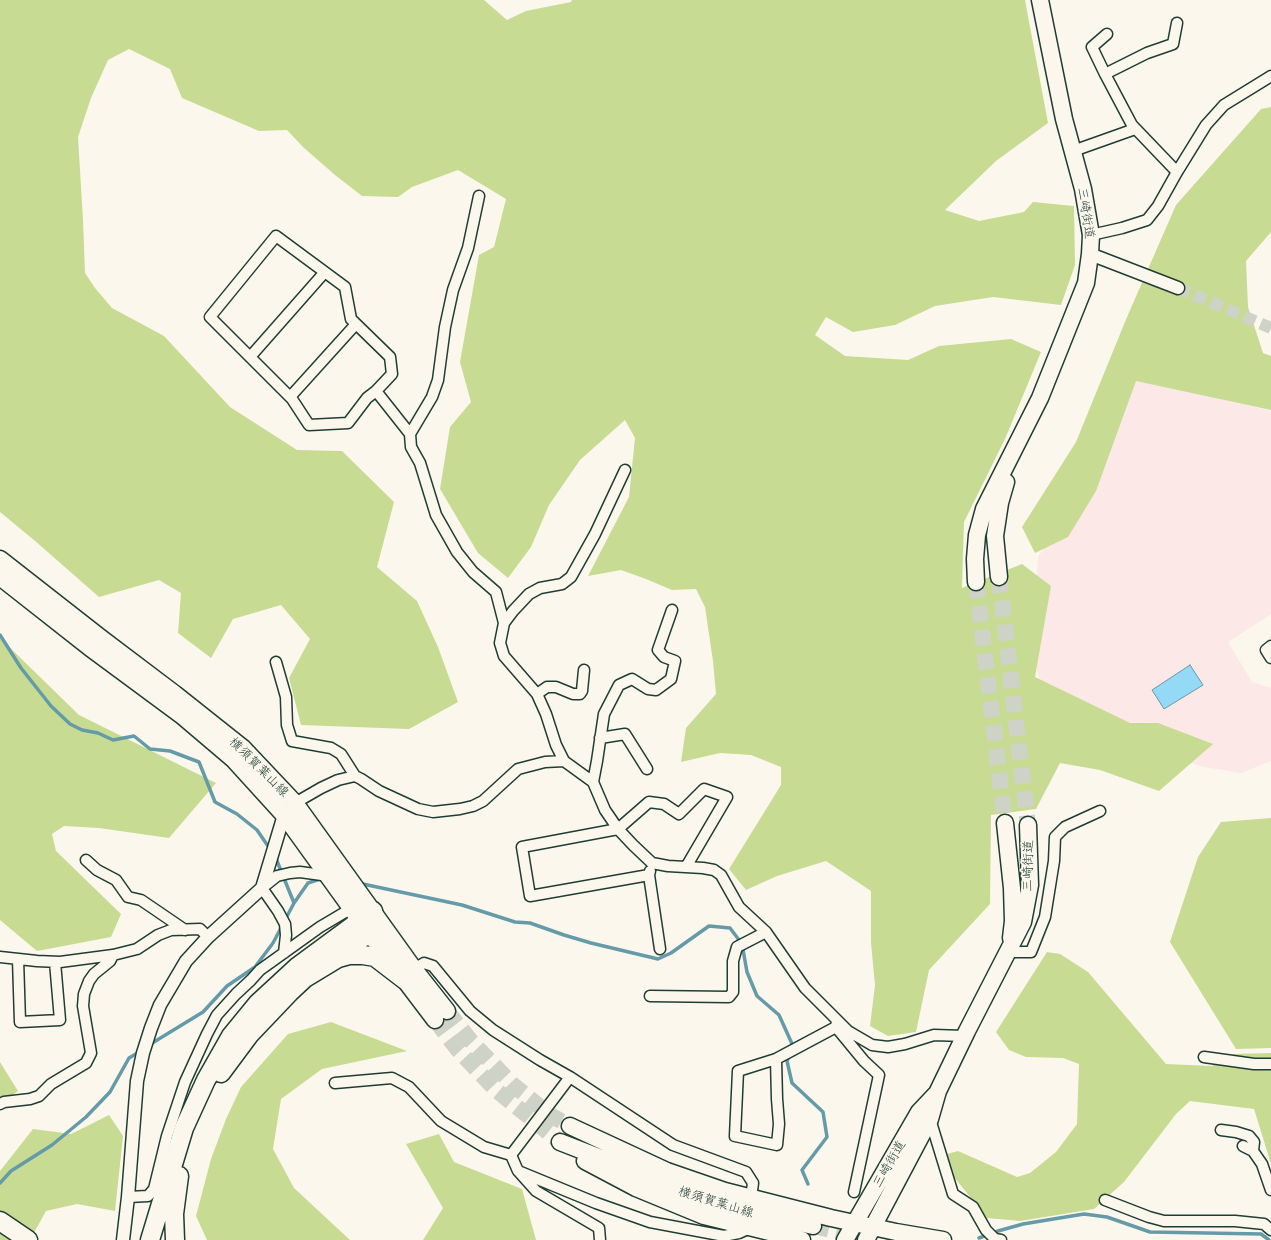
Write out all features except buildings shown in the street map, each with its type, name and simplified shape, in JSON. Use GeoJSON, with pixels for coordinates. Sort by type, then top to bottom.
{"type":"FeatureCollection","features":[{"type":"Feature","properties":{"kind":"highway"},"geometry":{"type":"LineString","coordinates":[[327,964],[363,918]]}},
{"type":"Feature","properties":{"kind":"highway"},"geometry":{"type":"LineString","coordinates":[[150,1240],[184,1128],[202,1086],[231,1036],[254,1008],[297,967],[363,918]]}},
{"type":"Feature","properties":{"kind":"highway"},"geometry":{"type":"LineString","coordinates":[[175,1240],[174,1214],[179,1175],[190,1136],[207,1097],[217,1079],[250,1034],[305,978],[338,958],[349,955],[375,957],[410,974]]}},
{"type":"Feature","properties":{"kind":"highway"},"geometry":{"type":"LineString","coordinates":[[0,1221],[28,1240]]}},
{"type":"Feature","properties":{"kind":"main road","name":"三崎街道"},"geometry":{"type":"LineString","coordinates":[[976,582],[975,559],[977,534],[984,509],[1040,398],[1086,283],[1090,254],[1091,235],[1083,189],[1064,119],[1040,0]]}},
{"type":"Feature","properties":{"kind":"main road","name":"三崎街道"},"geometry":{"type":"LineString","coordinates":[[999,577],[995,536],[1000,503],[1009,468],[1019,440]]}},
{"type":"Feature","properties":{"kind":"main road"},"geometry":{"type":"LineString","coordinates":[[977,534],[986,531],[995,536]]}},
{"type":"Feature","properties":{"kind":"main road","name":"横須賀葉山線"},"geometry":{"type":"LineString","coordinates":[[0,559],[243,748],[295,803],[363,918],[410,974],[441,1015]]}},
{"type":"Feature","properties":{"kind":"main road","name":"横須賀葉山線"},"geometry":{"type":"LineString","coordinates":[[0,577],[89,647],[182,715],[234,760],[284,815],[329,876],[410,974]]}},
{"type":"Feature","properties":{"kind":"main road","name":"三崎街道"},"geometry":{"type":"LineString","coordinates":[[1005,823],[1012,888],[1013,921],[1009,952]]}},
{"type":"Feature","properties":{"kind":"main road","name":"三崎街道"},"geometry":{"type":"LineString","coordinates":[[869,1233],[930,1119],[938,1091],[964,1036],[1009,952],[1023,922],[1030,885],[1028,825]]}},
{"type":"Feature","properties":{"kind":"main road","name":"三崎街道"},"geometry":{"type":"LineString","coordinates":[[846,1240],[919,1112],[938,1091]]}},
{"type":"Feature","properties":{"kind":"main road","name":"横須賀葉山線"},"geometry":{"type":"LineString","coordinates":[[624,1167],[570,1126],[668,1171],[725,1191],[751,1198]]}},
{"type":"Feature","properties":{"kind":"main road","name":"横須賀葉山線"},"geometry":{"type":"LineString","coordinates":[[752,1228],[704,1216],[636,1188],[582,1159],[560,1142],[624,1167],[660,1184],[707,1201],[748,1212],[813,1226]]}},
{"type":"Feature","properties":{"kind":"main road"},"geometry":{"type":"LineString","coordinates":[[751,1198],[855,1223],[869,1233],[943,1240]]}},
{"type":"Feature","properties":{"kind":"main road"},"geometry":{"type":"LineString","coordinates":[[752,1228],[802,1240]]}},
{"type":"Feature","properties":{"kind":"street"},"geometry":{"type":"LineString","coordinates":[[1105,74],[1147,53],[1173,44],[1177,23]]}},
{"type":"Feature","properties":{"kind":"street"},"geometry":{"type":"LineString","coordinates":[[1107,34],[1092,46],[1105,74],[1132,125],[1177,172]]}},
{"type":"Feature","properties":{"kind":"street"},"geometry":{"type":"LineString","coordinates":[[1091,235],[1122,228],[1146,220],[1158,206],[1206,125],[1224,105],[1271,76]]}},
{"type":"Feature","properties":{"kind":"street"},"geometry":{"type":"LineString","coordinates":[[1073,151],[1135,128]]}},
{"type":"Feature","properties":{"kind":"street"},"geometry":{"type":"LineString","coordinates":[[410,434],[432,397],[438,380],[445,327],[453,290],[468,248],[479,196]]}},
{"type":"Feature","properties":{"kind":"street"},"geometry":{"type":"LineString","coordinates":[[276,236],[324,273],[345,287],[351,319],[390,357],[392,374],[367,398],[348,423],[309,425],[290,397],[210,317],[276,236]]}},
{"type":"Feature","properties":{"kind":"street"},"geometry":{"type":"LineString","coordinates":[[1090,254],[1178,288]]}},
{"type":"Feature","properties":{"kind":"street"},"geometry":{"type":"LineString","coordinates":[[250,357],[324,273]]}},
{"type":"Feature","properties":{"kind":"street"},"geometry":{"type":"LineString","coordinates":[[290,397],[356,324]]}},
{"type":"Feature","properties":{"kind":"street"},"geometry":{"type":"LineString","coordinates":[[376,391],[410,434],[411,447],[420,463],[436,515],[457,552],[473,572],[496,592],[504,623],[500,644],[504,656],[537,694],[546,714],[556,745],[564,761],[593,782],[605,810],[618,829],[652,863],[668,866],[703,868],[714,870],[721,875],[739,907],[766,932],[805,988],[837,1024],[864,1061],[879,1075],[854,1192]]}},
{"type":"Feature","properties":{"kind":"street"},"geometry":{"type":"LineString","coordinates":[[504,623],[529,594],[540,588],[562,584],[571,577],[595,534],[625,470]]}},
{"type":"Feature","properties":{"kind":"street"},"geometry":{"type":"LineString","coordinates":[[593,782],[604,714],[619,686],[632,679],[648,689],[656,690],[670,679],[675,661],[664,657],[658,650],[672,610]]}},
{"type":"Feature","properties":{"kind":"street"},"geometry":{"type":"LineString","coordinates":[[1271,646],[1266,650],[1271,658]]}},
{"type":"Feature","properties":{"kind":"street"},"geometry":{"type":"LineString","coordinates":[[276,662],[286,697],[287,725],[292,741],[331,748],[341,754],[355,776],[379,791],[418,809],[434,812],[445,812],[473,806],[484,801],[518,769],[545,762],[564,761]]}},
{"type":"Feature","properties":{"kind":"street"},"geometry":{"type":"LineString","coordinates":[[537,694],[548,687],[556,687],[573,694],[580,694],[582,691],[584,670]]}},
{"type":"Feature","properties":{"kind":"street"},"geometry":{"type":"LineString","coordinates":[[600,738],[625,734],[647,769]]}},
{"type":"Feature","properties":{"kind":"street"},"geometry":{"type":"LineString","coordinates":[[262,888],[284,815],[295,803],[321,788],[338,780],[355,776]]}},
{"type":"Feature","properties":{"kind":"street"},"geometry":{"type":"LineString","coordinates":[[649,875],[530,896],[522,847],[618,829],[649,802],[664,804],[679,814],[704,789],[727,797],[686,867]]}},
{"type":"Feature","properties":{"kind":"street"},"geometry":{"type":"LineString","coordinates":[[1009,952],[1031,952],[1045,917],[1054,861],[1055,837],[1065,827],[1100,811]]}},
{"type":"Feature","properties":{"kind":"street"},"geometry":{"type":"LineString","coordinates":[[86,860],[97,870],[116,880],[128,897],[141,900],[185,930]]}},
{"type":"Feature","properties":{"kind":"street"},"geometry":{"type":"LineString","coordinates":[[652,863],[649,875],[660,949]]}},
{"type":"Feature","properties":{"kind":"street"},"geometry":{"type":"LineString","coordinates":[[123,1240],[128,1198],[137,1081],[149,1034],[160,1005],[172,983],[186,961],[208,937],[277,876],[300,872],[329,876]]}},
{"type":"Feature","properties":{"kind":"street"},"geometry":{"type":"LineString","coordinates":[[262,888],[285,924],[286,935],[284,953]]}},
{"type":"Feature","properties":{"kind":"street"},"geometry":{"type":"LineString","coordinates":[[128,1198],[148,1196],[154,1189],[167,1136],[185,1082],[217,1015],[260,970],[320,927],[363,918]]}},
{"type":"Feature","properties":{"kind":"street"},"geometry":{"type":"LineString","coordinates":[[0,957],[55,962],[113,955],[137,949],[158,935],[171,930],[200,929],[208,937]]}},
{"type":"Feature","properties":{"kind":"street"},"geometry":{"type":"LineString","coordinates":[[650,996],[729,997],[733,992],[733,961],[737,947],[766,932]]}},
{"type":"Feature","properties":{"kind":"street"},"geometry":{"type":"LineString","coordinates":[[0,1104],[39,1096],[51,1084],[86,1063],[91,1053],[83,1006],[84,994],[89,981],[94,974],[110,961],[113,955]]}},
{"type":"Feature","properties":{"kind":"street"},"geometry":{"type":"LineString","coordinates":[[18,959],[20,1022],[60,1020],[55,962]]}},
{"type":"Feature","properties":{"kind":"street"},"geometry":{"type":"LineString","coordinates":[[410,974],[424,963],[433,966],[470,1011],[493,1030],[673,1145],[746,1172],[753,1183],[751,1198]]}},
{"type":"Feature","properties":{"kind":"street"},"geometry":{"type":"LineString","coordinates":[[837,1024],[872,1045],[888,1047],[905,1044],[934,1035],[964,1036]]}},
{"type":"Feature","properties":{"kind":"street"},"geometry":{"type":"LineString","coordinates":[[776,1060],[779,1124],[777,1145],[735,1136],[738,1072],[776,1060],[837,1024]]}},
{"type":"Feature","properties":{"kind":"street"},"geometry":{"type":"LineString","coordinates":[[1204,1057],[1254,1064],[1271,1064]]}},
{"type":"Feature","properties":{"kind":"street"},"geometry":{"type":"LineString","coordinates":[[334,1082],[392,1078],[409,1087],[441,1121],[484,1147],[511,1155],[518,1171],[536,1191],[599,1228],[600,1240]]}},
{"type":"Feature","properties":{"kind":"street"},"geometry":{"type":"LineString","coordinates":[[511,1155],[570,1078]]}},
{"type":"Feature","properties":{"kind":"street"},"geometry":{"type":"LineString","coordinates":[[930,1119],[953,1194],[973,1207],[986,1230],[995,1239],[1000,1240]]}},
{"type":"Feature","properties":{"kind":"street"},"geometry":{"type":"LineString","coordinates":[[1221,1130],[1249,1136],[1254,1142],[1253,1151]]}},
{"type":"Feature","properties":{"kind":"street"},"geometry":{"type":"LineString","coordinates":[[1243,1146],[1253,1151],[1262,1164],[1271,1190]]}},
{"type":"Feature","properties":{"kind":"street"},"geometry":{"type":"LineString","coordinates":[[518,1171],[596,1203],[650,1222],[724,1236],[739,1233],[752,1228]]}},
{"type":"Feature","properties":{"kind":"street"},"geometry":{"type":"LineString","coordinates":[[1105,1200],[1149,1217],[1164,1221],[1235,1221],[1264,1224],[1271,1230]]}},
{"type":"Feature","properties":{"kind":"shaded area"},"geometry":{"type":"Polygon","coordinates":[[[1129,364],[1195,393],[1271,411],[1271,614],[1228,642],[1252,682],[1271,688],[1271,761],[1241,773],[1204,767],[1125,742],[1042,686],[1032,655],[1038,557],[1093,477],[1129,364]]]}},
{"type":"Feature","properties":{"kind":"green space"},"geometry":{"type":"Polygon","coordinates":[[[0,0],[484,0],[507,20],[526,11],[571,2],[572,0],[1025,0],[1048,123],[996,161],[945,210],[979,221],[1024,212],[1033,202],[1074,206],[1075,265],[1061,305],[993,297],[935,306],[895,325],[853,332],[826,317],[815,335],[845,356],[908,360],[939,346],[1011,339],[1041,352],[1005,439],[964,522],[962,588],[1022,564],[1051,586],[1035,677],[1130,723],[1158,723],[1213,744],[1159,791],[1100,770],[1060,763],[1036,809],[991,815],[990,904],[929,970],[916,1032],[888,1036],[870,1026],[875,985],[871,943],[871,891],[826,861],[777,876],[746,890],[729,869],[781,785],[781,767],[751,755],[720,753],[681,762],[686,728],[716,694],[705,607],[696,589],[672,590],[621,570],[588,576],[629,497],[635,438],[625,420],[580,460],[549,505],[531,547],[508,578],[478,553],[440,489],[450,427],[471,402],[460,362],[479,255],[494,247],[506,199],[458,170],[412,187],[398,197],[362,196],[303,147],[287,130],[259,131],[182,98],[170,69],[129,49],[108,60],[91,98],[78,137],[85,273],[95,288],[112,308],[164,336],[230,407],[297,450],[342,451],[394,502],[377,567],[417,601],[438,647],[458,702],[409,729],[301,725],[289,678],[310,639],[281,605],[233,619],[211,658],[178,633],[181,593],[159,580],[99,597],[0,512],[0,0]]]}},
{"type":"Feature","properties":{"kind":"green space"},"geometry":{"type":"Polygon","coordinates":[[[1271,107],[1271,232],[1246,261],[1248,307],[1263,353],[1271,356],[1271,410],[1136,381],[1096,491],[1068,537],[1035,553],[1022,527],[1076,442],[1127,317],[1176,205],[1261,109],[1271,107]]]}},
{"type":"Feature","properties":{"kind":"green space"},"geometry":{"type":"Polygon","coordinates":[[[0,638],[79,715],[216,783],[169,838],[99,828],[64,826],[52,834],[56,851],[121,914],[111,937],[37,951],[0,920],[0,638]]]}},
{"type":"Feature","properties":{"kind":"green space"},"geometry":{"type":"Polygon","coordinates":[[[1271,818],[1271,1048],[1236,1049],[1170,942],[1198,857],[1221,822],[1271,818]]]}},
{"type":"Feature","properties":{"kind":"green space"},"geometry":{"type":"Polygon","coordinates":[[[1047,952],[1060,954],[1088,972],[1166,1064],[1212,1066],[1234,1054],[1271,1053],[1271,1164],[1254,1109],[1190,1101],[1176,1114],[1124,1182],[1094,1209],[1020,1221],[987,1218],[942,1162],[947,1154],[958,1151],[1017,1177],[1030,1173],[1056,1152],[1077,1124],[1079,1064],[1063,1058],[1026,1057],[1009,1050],[996,1032],[1047,952]]]}},
{"type":"Feature","properties":{"kind":"green space"},"geometry":{"type":"Polygon","coordinates":[[[331,1022],[407,1051],[322,1069],[281,1099],[273,1149],[294,1188],[350,1240],[207,1240],[196,1216],[211,1159],[226,1119],[241,1087],[288,1034],[331,1022]]]}},
{"type":"Feature","properties":{"kind":"green space"},"geometry":{"type":"Polygon","coordinates":[[[0,1062],[18,1091],[0,1104],[0,1062]]]}},
{"type":"Feature","properties":{"kind":"green space"},"geometry":{"type":"Polygon","coordinates":[[[109,1115],[123,1136],[115,1211],[77,1204],[46,1211],[30,1240],[0,1240],[0,1171],[33,1129],[71,1134],[109,1115]]]}},
{"type":"Feature","properties":{"kind":"green space"},"geometry":{"type":"Polygon","coordinates":[[[439,1134],[454,1162],[522,1189],[536,1240],[423,1240],[443,1208],[406,1144],[439,1134]]]}},
{"type":"Feature","properties":{"kind":"water"},"geometry":{"type":"Polygon","coordinates":[[[1190,665],[1203,685],[1164,709],[1152,690],[1190,665]]]}},
{"type":"Feature","properties":{"kind":"waterway"},"geometry":{"type":"LineString","coordinates":[[0,635],[21,668],[51,706],[70,724],[82,730],[98,733],[113,740],[134,736],[150,749],[170,751],[199,762],[215,802],[237,814],[257,830],[270,849]]}},
{"type":"Feature","properties":{"kind":"waterway"},"geometry":{"type":"LineString","coordinates":[[275,856],[294,903]]}},
{"type":"Feature","properties":{"kind":"waterway"},"geometry":{"type":"LineString","coordinates":[[285,920],[294,903],[308,883],[323,878]]}},
{"type":"Feature","properties":{"kind":"waterway"},"geometry":{"type":"LineString","coordinates":[[358,883],[462,905],[515,922],[530,923],[591,943],[658,959],[671,953],[709,926],[730,928],[742,944],[747,972],[757,996],[779,1015],[793,1046],[792,1048]]}},
{"type":"Feature","properties":{"kind":"waterway"},"geometry":{"type":"LineString","coordinates":[[149,1045],[203,1012],[227,986],[255,967],[273,943],[282,926]]}},
{"type":"Feature","properties":{"kind":"waterway"},"geometry":{"type":"LineString","coordinates":[[0,1183],[11,1171],[52,1145],[86,1117],[110,1092],[129,1058],[141,1051]]}},
{"type":"Feature","properties":{"kind":"waterway"},"geometry":{"type":"LineString","coordinates":[[790,1054],[787,1061],[792,1083],[823,1112],[827,1137],[802,1170],[808,1184]]}},
{"type":"Feature","properties":{"kind":"waterway"},"geometry":{"type":"LineString","coordinates":[[979,1238],[1023,1224],[1084,1214],[1107,1217],[1150,1232],[1261,1234],[1269,1240]]}},
{"type":"Feature","properties":{"kind":"tunnel"},"geometry":{"type":"LineString","coordinates":[[1178,288],[1271,328]]}},
{"type":"Feature","properties":{"kind":"tunnel"},"geometry":{"type":"LineString","coordinates":[[999,577],[1028,825]]}},
{"type":"Feature","properties":{"kind":"tunnel"},"geometry":{"type":"LineString","coordinates":[[976,582],[1005,823]]}},
{"type":"Feature","properties":{"kind":"tunnel"},"geometry":{"type":"LineString","coordinates":[[447,1011],[471,1041],[512,1084],[550,1115],[570,1126]]}},
{"type":"Feature","properties":{"kind":"tunnel"},"geometry":{"type":"LineString","coordinates":[[435,1020],[458,1050],[496,1090],[560,1142]]}},
{"type":"Feature","properties":{"kind":"tunnel"},"geometry":{"type":"LineString","coordinates":[[813,1226],[879,1240]]}}]}
